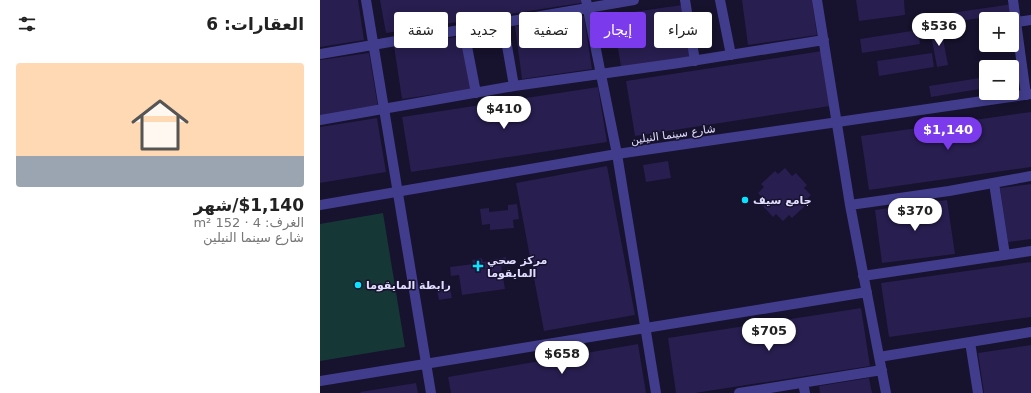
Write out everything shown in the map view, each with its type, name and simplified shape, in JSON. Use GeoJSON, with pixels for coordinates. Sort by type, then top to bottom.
{"type":"FeatureCollection","features":[{"type":"Feature","properties":{"kind":"street"},"geometry":{"type":"LineString","coordinates":[[366,0],[372,44],[431,393]]}},
{"type":"Feature","properties":{"kind":"street"},"geometry":{"type":"LineString","coordinates":[[511,21],[587,4],[634,0]]}},
{"type":"Feature","properties":{"kind":"street"},"geometry":{"type":"LineString","coordinates":[[686,0],[695,61]]}},
{"type":"Feature","properties":{"kind":"street"},"geometry":{"type":"LineString","coordinates":[[720,0],[731,55]]}},
{"type":"Feature","properties":{"kind":"street"},"geometry":{"type":"LineString","coordinates":[[817,0],[850,205],[886,393]]}},
{"type":"Feature","properties":{"kind":"street"},"geometry":{"type":"LineString","coordinates":[[1013,0],[1015,12]]}},
{"type":"Feature","properties":{"kind":"street"},"geometry":{"type":"LineString","coordinates":[[587,4],[617,154],[656,393]]}},
{"type":"Feature","properties":{"kind":"street"},"geometry":{"type":"LineString","coordinates":[[1019,22],[1031,20]]}},
{"type":"Feature","properties":{"kind":"street"},"geometry":{"type":"LineString","coordinates":[[320,54],[372,44],[456,32]]}},
{"type":"Feature","properties":{"kind":"street"},"geometry":{"type":"LineString","coordinates":[[1019,34],[1029,95]]}},
{"type":"Feature","properties":{"kind":"street"},"geometry":{"type":"LineString","coordinates":[[320,120],[476,94],[514,86],[695,61],[824,40]]}},
{"type":"Feature","properties":{"kind":"street"},"geometry":{"type":"LineString","coordinates":[[467,48],[476,94]]}},
{"type":"Feature","properties":{"kind":"street"},"geometry":{"type":"LineString","coordinates":[[507,48],[514,86]]}},
{"type":"Feature","properties":{"kind":"street","name":"شارع سينما النيلين"},"geometry":{"type":"LineString","coordinates":[[320,205],[617,154],[1029,95]]}},
{"type":"Feature","properties":{"kind":"street"},"geometry":{"type":"LineString","coordinates":[[850,205],[1031,176]]}},
{"type":"Feature","properties":{"kind":"street"},"geometry":{"type":"LineString","coordinates":[[994,183],[1005,255]]}},
{"type":"Feature","properties":{"kind":"street"},"geometry":{"type":"LineString","coordinates":[[863,276],[1031,251]]}},
{"type":"Feature","properties":{"kind":"street"},"geometry":{"type":"LineString","coordinates":[[320,381],[867,292]]}},
{"type":"Feature","properties":{"kind":"street"},"geometry":{"type":"LineString","coordinates":[[879,357],[1031,332]]}},
{"type":"Feature","properties":{"kind":"street"},"geometry":{"type":"LineString","coordinates":[[970,342],[978,393]]}},
{"type":"Feature","properties":{"kind":"street"},"geometry":{"type":"LineString","coordinates":[[739,393],[804,388],[882,370]]}},
{"type":"Feature","properties":{"kind":"green space","name":"رابطة المايقوما"},"geometry":{"type":"Polygon","coordinates":[[[383,213],[405,347],[320,361],[320,224],[383,213]]]}},
{"type":"Feature","properties":{"kind":"building"},"geometry":{"type":"Polygon","coordinates":[[[320,0],[358,0],[364,40],[320,47],[320,0]]]}},
{"type":"Feature","properties":{"kind":"building"},"geometry":{"type":"Polygon","coordinates":[[[380,0],[581,0],[581,3],[511,14],[511,12],[456,12],[456,22],[448,23],[448,12],[394,12],[394,32],[386,33],[380,0]]]}},
{"type":"Feature","properties":{"kind":"building"},"geometry":{"type":"Polygon","coordinates":[[[742,0],[812,0],[817,35],[748,45],[742,0]]]}},
{"type":"Feature","properties":{"kind":"building"},"geometry":{"type":"Polygon","coordinates":[[[856,0],[904,0],[905,15],[859,21],[856,0]]]}},
{"type":"Feature","properties":{"kind":"building"},"geometry":{"type":"Polygon","coordinates":[[[1013,4],[1014,12],[979,12],[979,18],[939,24],[937,15],[1013,4]]]}},
{"type":"Feature","properties":{"kind":"building"},"geometry":{"type":"Polygon","coordinates":[[[682,5],[683,12],[654,12],[654,48],[689,48],[690,57],[621,67],[618,48],[646,48],[646,12],[634,12],[682,5]]]}},
{"type":"Feature","properties":{"kind":"building"},"geometry":{"type":"Polygon","coordinates":[[[582,16],[584,16],[592,69],[522,79],[515,26],[519,25],[519,48],[582,48],[582,16]]]}},
{"type":"Feature","properties":{"kind":"building"},"geometry":{"type":"Polygon","coordinates":[[[941,28],[948,65],[937,67],[930,29],[941,28]]]}},
{"type":"Feature","properties":{"kind":"building"},"geometry":{"type":"Polygon","coordinates":[[[918,30],[920,44],[862,53],[860,39],[918,30]]]}},
{"type":"Feature","properties":{"kind":"building"},"geometry":{"type":"Polygon","coordinates":[[[456,37],[456,48],[465,48],[471,89],[402,99],[394,48],[448,48],[448,38],[456,37]]]}},
{"type":"Feature","properties":{"kind":"building"},"geometry":{"type":"Polygon","coordinates":[[[822,51],[830,106],[635,136],[626,81],[822,51]]]}},
{"type":"Feature","properties":{"kind":"building"},"geometry":{"type":"Polygon","coordinates":[[[369,53],[378,107],[320,116],[320,60],[369,53]]]}},
{"type":"Feature","properties":{"kind":"building"},"geometry":{"type":"Polygon","coordinates":[[[932,53],[934,67],[879,76],[877,61],[932,53]]]}},
{"type":"Feature","properties":{"kind":"building"},"geometry":{"type":"Polygon","coordinates":[[[979,78],[979,89],[931,97],[929,86],[979,78]]]}},
{"type":"Feature","properties":{"kind":"building"},"geometry":{"type":"Polygon","coordinates":[[[598,87],[607,142],[411,172],[402,117],[598,87]]]}},
{"type":"Feature","properties":{"kind":"building"},"geometry":{"type":"Polygon","coordinates":[[[1031,112],[1031,167],[869,190],[861,136],[1031,112]]]}},
{"type":"Feature","properties":{"kind":"building"},"geometry":{"type":"Polygon","coordinates":[[[377,118],[386,172],[320,183],[320,127],[377,118]]]}},
{"type":"Feature","properties":{"kind":"building"},"geometry":{"type":"Polygon","coordinates":[[[668,161],[671,178],[646,182],[643,165],[668,161]]]}},
{"type":"Feature","properties":{"kind":"building"},"geometry":{"type":"Polygon","coordinates":[[[607,166],[635,315],[544,331],[516,183],[607,166]]]}},
{"type":"Feature","properties":{"kind":"building"},"geometry":{"type":"Polygon","coordinates":[[[785,168],[792,176],[796,173],[807,185],[804,188],[811,195],[803,203],[805,206],[792,218],[789,215],[783,221],[776,214],[773,217],[760,203],[764,200],[758,193],[764,187],[761,184],[775,171],[778,174],[785,168]]]}},
{"type":"Feature","properties":{"kind":"building"},"geometry":{"type":"Polygon","coordinates":[[[1031,184],[1031,239],[1008,242],[1000,188],[1031,184]]]}},
{"type":"Feature","properties":{"kind":"building"},"geometry":{"type":"Polygon","coordinates":[[[947,200],[955,254],[882,263],[875,210],[947,200]]]}},
{"type":"Feature","properties":{"kind":"building"},"geometry":{"type":"Polygon","coordinates":[[[517,204],[519,219],[513,220],[514,228],[490,230],[490,224],[482,225],[480,209],[489,208],[489,212],[508,210],[508,205],[517,204]]]}},
{"type":"Feature","properties":{"kind":"building"},"geometry":{"type":"Polygon","coordinates":[[[506,257],[507,265],[501,266],[505,289],[462,295],[459,275],[451,276],[450,267],[473,264],[472,260],[482,258],[483,262],[506,257]]]}},
{"type":"Feature","properties":{"kind":"building"},"geometry":{"type":"Polygon","coordinates":[[[1031,262],[1031,317],[889,337],[881,283],[1031,262]]]}},
{"type":"Feature","properties":{"kind":"building"},"geometry":{"type":"Polygon","coordinates":[[[449,284],[452,298],[439,300],[436,286],[449,284]]]}},
{"type":"Feature","properties":{"kind":"building"},"geometry":{"type":"Polygon","coordinates":[[[861,308],[870,366],[695,393],[676,393],[668,338],[861,308]]]}},
{"type":"Feature","properties":{"kind":"building"},"geometry":{"type":"Polygon","coordinates":[[[638,344],[646,393],[451,393],[448,377],[638,344]]]}},
{"type":"Feature","properties":{"kind":"building"},"geometry":{"type":"Polygon","coordinates":[[[1031,345],[1031,393],[984,393],[978,353],[1031,345]]]}},
{"type":"Feature","properties":{"kind":"building"},"geometry":{"type":"Polygon","coordinates":[[[869,378],[872,393],[820,393],[819,386],[869,378]]]}},
{"type":"Feature","properties":{"kind":"building"},"geometry":{"type":"Polygon","coordinates":[[[416,383],[418,393],[360,392],[416,383]]]}},
{"type":"Feature","properties":{"kind":"place","name":"جامع سيف"},"geometry":{"type":"Point","coordinates":[745,200]}},
{"type":"Feature","properties":{"kind":"place","name":"مركز صحي المايقوما"},"geometry":{"type":"Point","coordinates":[478,266]}},
{"type":"Feature","properties":{"kind":"place","name":"رابطة المايقوما"},"geometry":{"type":"Point","coordinates":[358,285]}}]}
